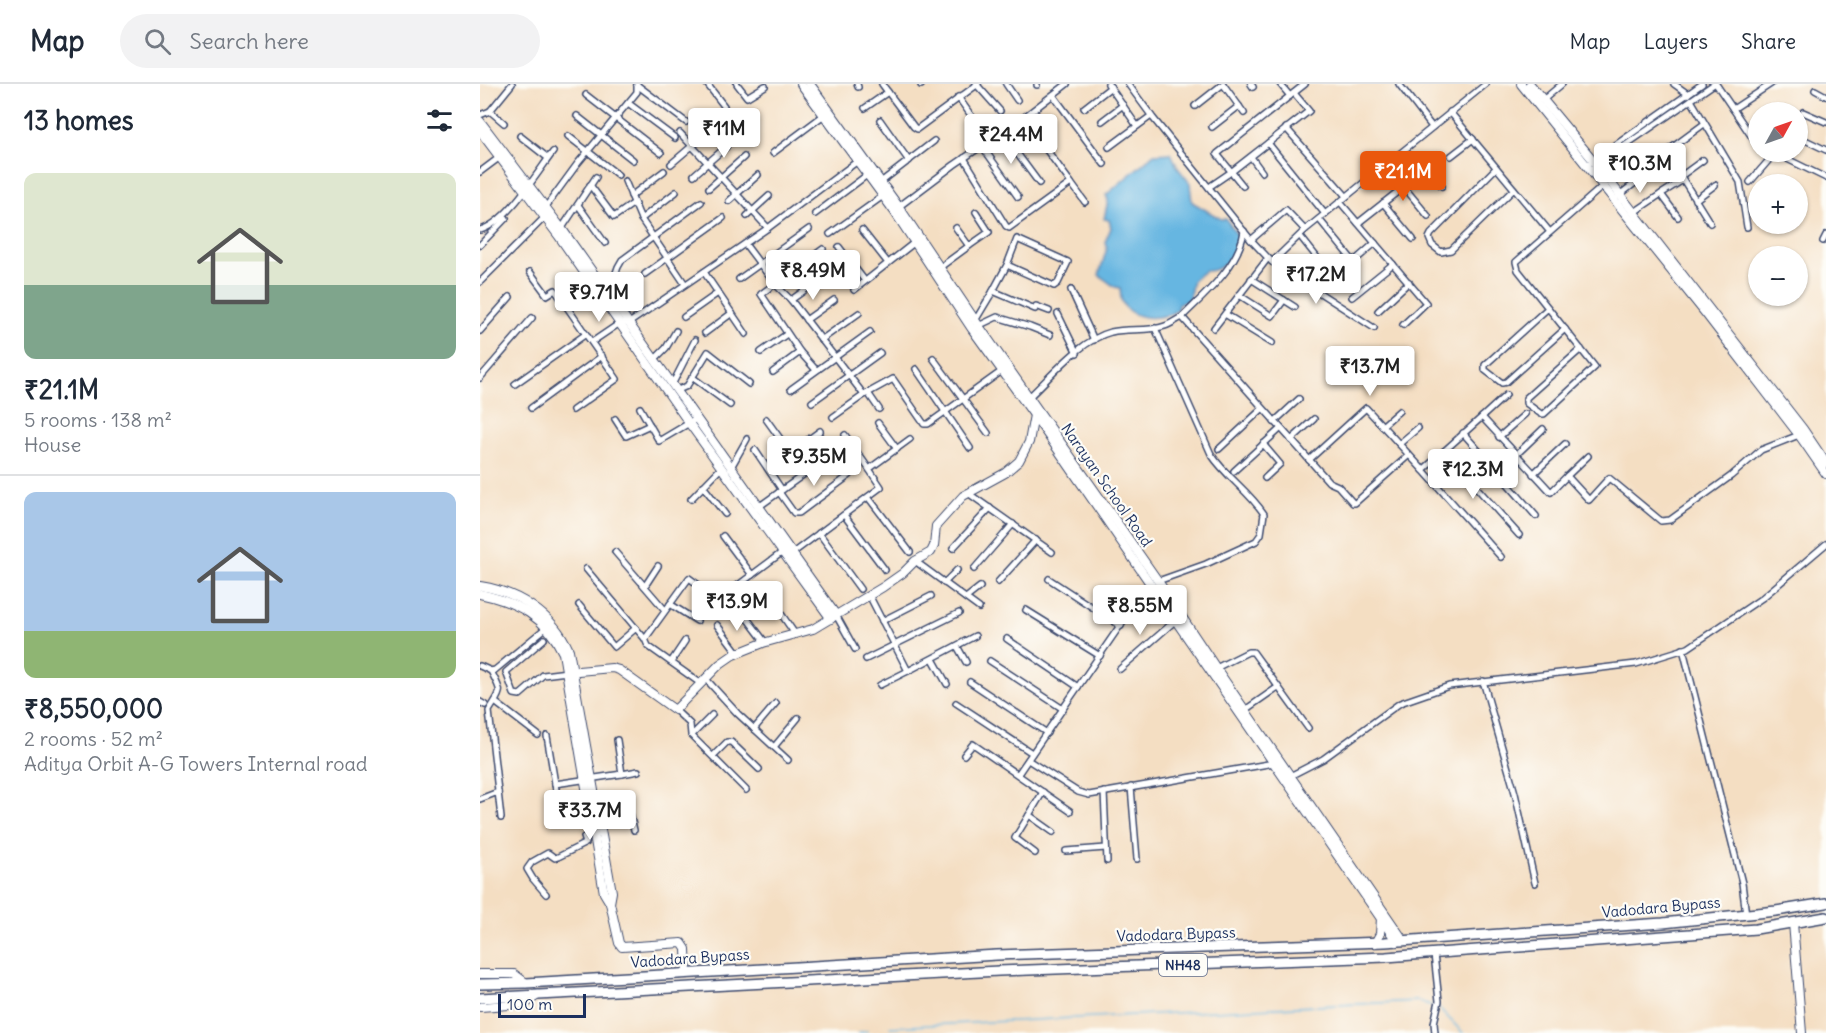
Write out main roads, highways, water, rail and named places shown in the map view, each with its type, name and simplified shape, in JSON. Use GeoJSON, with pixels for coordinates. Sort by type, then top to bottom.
{"type":"FeatureCollection","features":[{"type":"Feature","properties":{"kind":"highway","name":"Vadodara Bypass"},"geometry":{"type":"LineString","coordinates":[[480,984],[997,955],[1375,943],[1662,923],[1746,915],[1826,903]]}},
{"type":"Feature","properties":{"kind":"highway","name":"Vadodara Bypass"},"geometry":{"type":"LineString","coordinates":[[480,998],[987,972],[1375,958],[1756,929],[1826,917]]}},
{"type":"Feature","properties":{"kind":"water"},"geometry":{"type":"Polygon","coordinates":[[[1171,153],[1178,168],[1190,183],[1192,202],[1221,219],[1226,219],[1240,239],[1239,245],[1229,261],[1218,269],[1205,271],[1193,280],[1189,300],[1178,304],[1177,310],[1164,316],[1140,316],[1132,313],[1121,301],[1120,288],[1099,275],[1107,248],[1105,242],[1111,228],[1109,220],[1104,219],[1108,200],[1106,195],[1154,154],[1171,153]]]}},
{"type":"Feature","properties":{"kind":"waterway"},"geometry":{"type":"LineString","coordinates":[[890,1027],[1418,1001],[1439,1008],[1463,1033]]}},
{"type":"Feature","properties":{"kind":"waterway"},"geometry":{"type":"LineString","coordinates":[[859,1033],[867,1031]]}}]}
